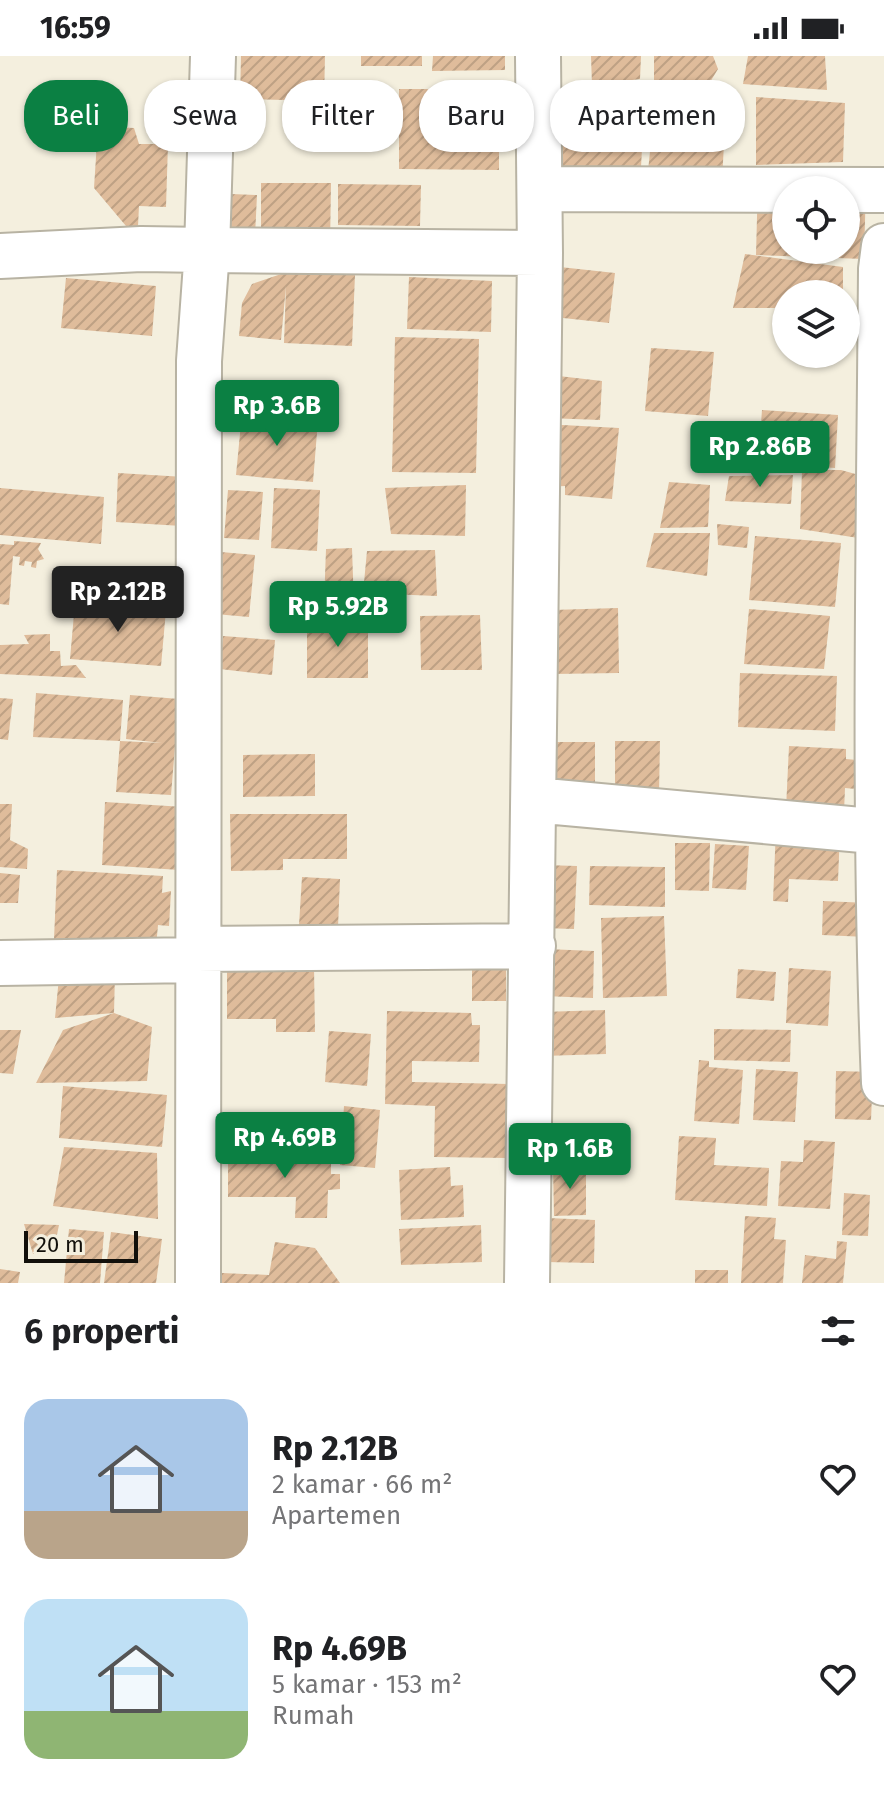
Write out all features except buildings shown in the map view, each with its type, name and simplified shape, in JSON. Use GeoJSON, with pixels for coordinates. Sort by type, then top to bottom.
{"type":"FeatureCollection","features":[{"type":"Feature","properties":{"kind":"street"},"geometry":{"type":"LineString","coordinates":[[198,1283],[199,361],[207,250],[213,56]]}},
{"type":"Feature","properties":{"kind":"street"},"geometry":{"type":"LineString","coordinates":[[527,1283],[540,253],[538,56]]}},
{"type":"Feature","properties":{"kind":"street"},"geometry":{"type":"LineString","coordinates":[[540,189],[884,190]]}},
{"type":"Feature","properties":{"kind":"street"},"geometry":{"type":"LineString","coordinates":[[884,246],[881,269],[879,511],[880,978],[884,1083]]}},
{"type":"Feature","properties":{"kind":"street"},"geometry":{"type":"LineString","coordinates":[[0,256],[141,249],[540,253]]}},
{"type":"Feature","properties":{"kind":"street"},"geometry":{"type":"LineString","coordinates":[[534,800],[882,832]]}},
{"type":"Feature","properties":{"kind":"street"},"geometry":{"type":"LineString","coordinates":[[0,963],[533,946]]}}]}
